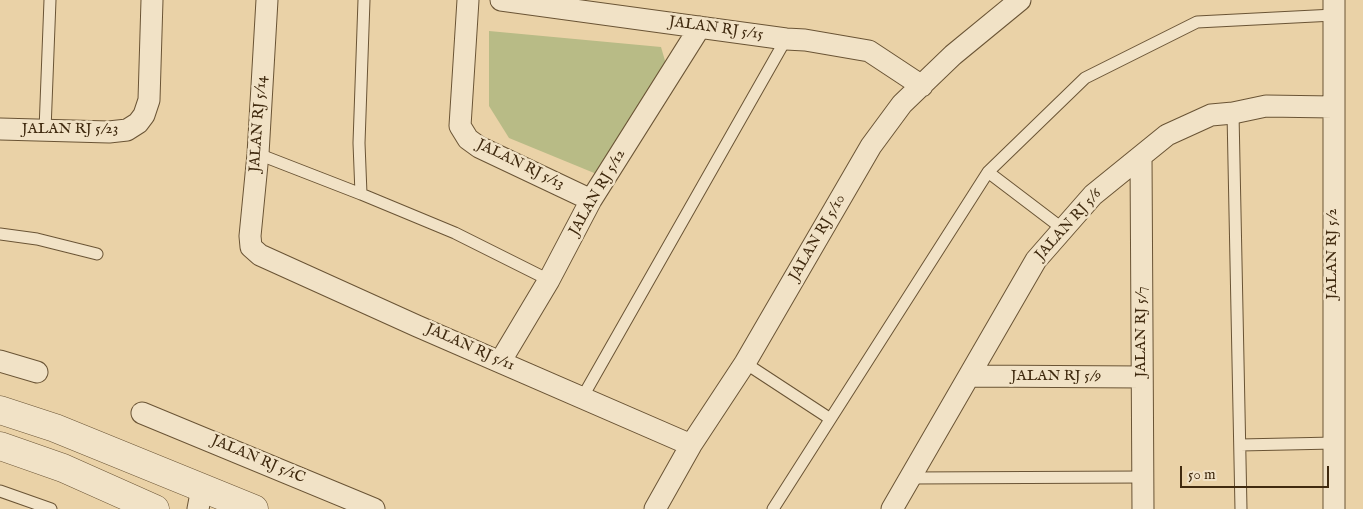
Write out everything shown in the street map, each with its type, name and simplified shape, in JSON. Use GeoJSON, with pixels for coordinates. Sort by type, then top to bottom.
{"type":"FeatureCollection","features":[{"type":"Feature","properties":{"kind":"street","name":"JALAN RJ 5/23"},"geometry":{"type":"LineString","coordinates":[[0,129],[109,132],[127,130],[138,123],[144,115],[149,100],[152,0]]}},
{"type":"Feature","properties":{"kind":"street","name":"JALAN RJ 5/14"},"geometry":{"type":"LineString","coordinates":[[251,247],[250,236],[258,154],[267,0]]}},
{"type":"Feature","properties":{"kind":"street","name":"JALAN RJ 5/13"},"geometry":{"type":"LineString","coordinates":[[468,0],[460,126],[468,140],[591,200]]}},
{"type":"Feature","properties":{"kind":"street","name":"JALAN RJ 5/15"},"geometry":{"type":"LineString","coordinates":[[501,0],[805,40],[869,52],[922,86]]}},
{"type":"Feature","properties":{"kind":"street","name":"JALAN RJ 5/10"},"geometry":{"type":"LineString","coordinates":[[655,509],[691,446],[745,363],[871,146],[902,104],[953,55],[1020,0]]}},
{"type":"Feature","properties":{"kind":"street","name":"JALAN RJ 5/2"},"geometry":{"type":"LineString","coordinates":[[1334,8],[1334,509]]}},
{"type":"Feature","properties":{"kind":"street","name":"JALAN RJ 5/12"},"geometry":{"type":"LineString","coordinates":[[500,362],[549,280],[591,200],[700,27]]}},
{"type":"Feature","properties":{"kind":"street","name":"JALAN RJ 5/6"},"geometry":{"type":"LineString","coordinates":[[892,509],[1036,260],[1093,195],[1167,135],[1212,115],[1266,106],[1333,107]]}},
{"type":"Feature","properties":{"kind":"street","name":"JALAN RJ 5/7"},"geometry":{"type":"LineString","coordinates":[[1142,156],[1143,509]]}},
{"type":"Feature","properties":{"kind":"street","name":"JALAN RJ 5/11"},"geometry":{"type":"LineString","coordinates":[[251,247],[260,255],[691,446]]}},
{"type":"Feature","properties":{"kind":"street"},"geometry":{"type":"LineString","coordinates":[[0,361],[37,372]]}},
{"type":"Feature","properties":{"kind":"street","name":"JALAN RJ 5/9"},"geometry":{"type":"LineString","coordinates":[[970,376],[1142,377]]}},
{"type":"Feature","properties":{"kind":"street"},"geometry":{"type":"LineString","coordinates":[[0,410],[54,428],[200,498],[254,509]]}},
{"type":"Feature","properties":{"kind":"street","name":"JALAN RJ 5/1C"},"geometry":{"type":"LineString","coordinates":[[142,413],[374,509]]}},
{"type":"Feature","properties":{"kind":"street"},"geometry":{"type":"LineString","coordinates":[[0,446],[63,468],[153,509]]}},
{"type":"Feature","properties":{"kind":"lane"},"geometry":{"type":"LineString","coordinates":[[45,130],[50,0]]}},
{"type":"Feature","properties":{"kind":"lane"},"geometry":{"type":"LineString","coordinates":[[361,194],[359,143],[364,0]]}},
{"type":"Feature","properties":{"kind":"lane"},"geometry":{"type":"LineString","coordinates":[[773,509],[988,172],[1085,78],[1197,22],[1334,8]]}},
{"type":"Feature","properties":{"kind":"lane"},"geometry":{"type":"LineString","coordinates":[[582,398],[786,39]]}},
{"type":"Feature","properties":{"kind":"lane"},"geometry":{"type":"LineString","coordinates":[[1233,112],[1241,509]]}},
{"type":"Feature","properties":{"kind":"lane"},"geometry":{"type":"LineString","coordinates":[[258,154],[455,233],[549,280]]}},
{"type":"Feature","properties":{"kind":"lane"},"geometry":{"type":"LineString","coordinates":[[988,172],[1063,229]]}},
{"type":"Feature","properties":{"kind":"lane"},"geometry":{"type":"LineString","coordinates":[[0,234],[37,239],[98,254]]}},
{"type":"Feature","properties":{"kind":"lane"},"geometry":{"type":"LineString","coordinates":[[745,363],[830,418]]}},
{"type":"Feature","properties":{"kind":"lane"},"geometry":{"type":"LineString","coordinates":[[1240,445],[1334,443]]}},
{"type":"Feature","properties":{"kind":"lane"},"geometry":{"type":"LineString","coordinates":[[911,478],[1143,477]]}},
{"type":"Feature","properties":{"kind":"lane"},"geometry":{"type":"LineString","coordinates":[[0,490],[51,509]]}},
{"type":"Feature","properties":{"kind":"green space"},"geometry":{"type":"Polygon","coordinates":[[[489,31],[661,47],[668,71],[599,175],[509,138],[489,106],[489,31]]]}}]}
